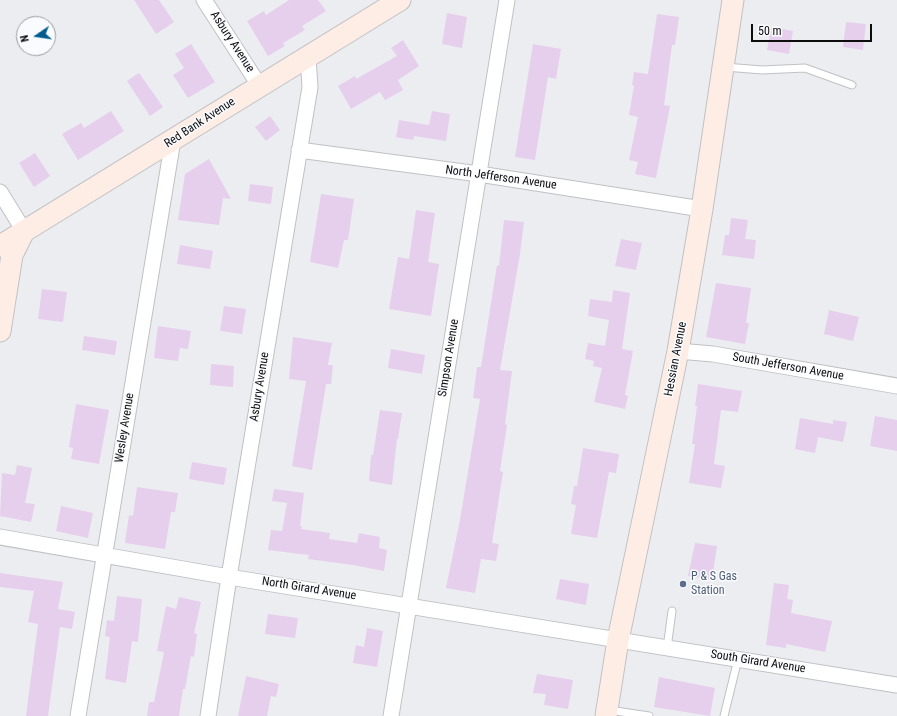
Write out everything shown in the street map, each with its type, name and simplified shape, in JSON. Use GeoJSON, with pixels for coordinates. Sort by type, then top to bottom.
{"type":"FeatureCollection","features":[{"type":"Feature","properties":{"kind":"main road","name":"Red Bank Avenue"},"geometry":{"type":"LineString","coordinates":[[0,246],[173,140],[259,85],[308,57],[400,0]]}},
{"type":"Feature","properties":{"kind":"main road","name":"Hessian Avenue"},"geometry":{"type":"LineString","coordinates":[[607,713],[618,640],[678,351],[702,208],[733,0]]}},
{"type":"Feature","properties":{"kind":"main road"},"geometry":{"type":"LineString","coordinates":[[0,331],[12,255],[24,231]]}},
{"type":"Feature","properties":{"kind":"street","name":"Asbury Avenue"},"geometry":{"type":"LineString","coordinates":[[204,0],[259,85]]}},
{"type":"Feature","properties":{"kind":"street","name":"Simpson Avenue"},"geometry":{"type":"LineString","coordinates":[[391,716],[507,0]]}},
{"type":"Feature","properties":{"kind":"street","name":"Asbury Avenue"},"geometry":{"type":"LineString","coordinates":[[208,716],[229,577],[310,87],[308,57]]}},
{"type":"Feature","properties":{"kind":"street","name":"Wesley Avenue"},"geometry":{"type":"LineString","coordinates":[[78,716],[173,140]]}},
{"type":"Feature","properties":{"kind":"street","name":"North Jefferson Avenue"},"geometry":{"type":"LineString","coordinates":[[299,150],[480,174],[702,208]]}},
{"type":"Feature","properties":{"kind":"street"},"geometry":{"type":"LineString","coordinates":[[0,192],[24,231]]}},
{"type":"Feature","properties":{"kind":"street","name":"South Jefferson Avenue"},"geometry":{"type":"LineString","coordinates":[[678,351],[714,354],[897,386]]}},
{"type":"Feature","properties":{"kind":"street","name":"North Girard Avenue"},"geometry":{"type":"LineString","coordinates":[[0,537],[229,577],[618,640]]}},
{"type":"Feature","properties":{"kind":"street","name":"South Girard Avenue"},"geometry":{"type":"LineString","coordinates":[[618,640],[897,684]]}},
{"type":"Feature","properties":{"kind":"lane"},"geometry":{"type":"LineString","coordinates":[[723,67],[762,70],[805,68],[852,85]]}},
{"type":"Feature","properties":{"kind":"lane"},"geometry":{"type":"LineString","coordinates":[[667,648],[672,611]]}},
{"type":"Feature","properties":{"kind":"lane"},"geometry":{"type":"LineString","coordinates":[[724,716],[738,659]]}},
{"type":"Feature","properties":{"kind":"lane"},"geometry":{"type":"LineString","coordinates":[[607,713],[649,716]]}},
{"type":"Feature","properties":{"kind":"building"},"geometry":{"type":"Polygon","coordinates":[[[134,0],[159,0],[174,22],[156,34],[134,0]]]}},
{"type":"Feature","properties":{"kind":"building"},"geometry":{"type":"Polygon","coordinates":[[[289,0],[318,0],[326,11],[302,26],[305,30],[283,43],[285,46],[268,56],[247,21],[264,11],[266,15],[289,0]]]}},
{"type":"Feature","properties":{"kind":"building"},"geometry":{"type":"Polygon","coordinates":[[[447,13],[467,17],[462,48],[442,44],[447,13]]]}},
{"type":"Feature","properties":{"kind":"building"},"geometry":{"type":"Polygon","coordinates":[[[657,14],[679,17],[675,45],[672,45],[664,105],[670,106],[656,178],[635,174],[638,162],[629,160],[638,117],[629,115],[634,86],[632,85],[634,72],[648,74],[657,14]]]}},
{"type":"Feature","properties":{"kind":"building"},"geometry":{"type":"Polygon","coordinates":[[[846,22],[866,24],[863,50],[843,47],[846,22]]]}},
{"type":"Feature","properties":{"kind":"building"},"geometry":{"type":"Polygon","coordinates":[[[771,27],[793,31],[789,54],[767,50],[771,27]]]}},
{"type":"Feature","properties":{"kind":"building"},"geometry":{"type":"Polygon","coordinates":[[[403,40],[419,66],[398,80],[403,90],[385,100],[380,92],[351,109],[338,86],[355,76],[356,79],[397,56],[391,48],[403,40]]]}},
{"type":"Feature","properties":{"kind":"building"},"geometry":{"type":"Polygon","coordinates":[[[191,44],[215,82],[188,98],[173,75],[184,68],[175,54],[191,44]]]}},
{"type":"Feature","properties":{"kind":"building"},"geometry":{"type":"Polygon","coordinates":[[[533,44],[561,49],[556,79],[548,77],[535,160],[515,157],[533,44]]]}},
{"type":"Feature","properties":{"kind":"building"},"geometry":{"type":"Polygon","coordinates":[[[139,73],[163,107],[150,116],[127,81],[139,73]]]}},
{"type":"Feature","properties":{"kind":"building"},"geometry":{"type":"Polygon","coordinates":[[[111,111],[124,131],[78,160],[62,134],[81,123],[84,128],[111,111]]]}},
{"type":"Feature","properties":{"kind":"building"},"geometry":{"type":"Polygon","coordinates":[[[432,111],[450,114],[446,141],[414,136],[413,140],[396,137],[399,120],[429,125],[432,111]]]}},
{"type":"Feature","properties":{"kind":"building"},"geometry":{"type":"Polygon","coordinates":[[[270,116],[280,130],[266,141],[255,127],[270,116]]]}},
{"type":"Feature","properties":{"kind":"building"},"geometry":{"type":"Polygon","coordinates":[[[35,153],[50,176],[34,187],[19,163],[35,153]]]}},
{"type":"Feature","properties":{"kind":"building"},"geometry":{"type":"Polygon","coordinates":[[[209,159],[231,199],[223,198],[219,225],[178,220],[185,174],[209,159]]]}},
{"type":"Feature","properties":{"kind":"building"},"geometry":{"type":"Polygon","coordinates":[[[250,184],[273,187],[271,204],[248,201],[250,184]]]}},
{"type":"Feature","properties":{"kind":"building"},"geometry":{"type":"Polygon","coordinates":[[[321,194],[354,199],[348,240],[344,240],[338,268],[310,262],[321,194]]]}},
{"type":"Feature","properties":{"kind":"building"},"geometry":{"type":"Polygon","coordinates":[[[416,210],[435,213],[428,262],[439,264],[431,316],[389,309],[398,257],[409,259],[416,210]]]}},
{"type":"Feature","properties":{"kind":"building"},"geometry":{"type":"Polygon","coordinates":[[[731,218],[748,220],[745,239],[756,240],[754,259],[722,255],[725,235],[729,235],[731,218]]]}},
{"type":"Feature","properties":{"kind":"building"},"geometry":{"type":"Polygon","coordinates":[[[504,220],[524,222],[500,370],[512,371],[505,424],[507,425],[500,471],[503,472],[492,543],[499,544],[496,561],[481,559],[475,593],[446,588],[460,520],[480,399],[473,398],[477,367],[481,367],[497,265],[499,266],[504,220]]]}},
{"type":"Feature","properties":{"kind":"building"},"geometry":{"type":"Polygon","coordinates":[[[621,239],[642,243],[636,270],[615,266],[621,239]]]}},
{"type":"Feature","properties":{"kind":"building"},"geometry":{"type":"Polygon","coordinates":[[[180,245],[213,251],[210,269],[177,264],[180,245]]]}},
{"type":"Feature","properties":{"kind":"building"},"geometry":{"type":"Polygon","coordinates":[[[716,283],[751,288],[746,323],[749,323],[745,344],[706,337],[716,283]]]}},
{"type":"Feature","properties":{"kind":"building"},"geometry":{"type":"Polygon","coordinates":[[[42,289],[67,292],[63,322],[38,319],[42,289]]]}},
{"type":"Feature","properties":{"kind":"building"},"geometry":{"type":"Polygon","coordinates":[[[613,290],[630,293],[622,349],[633,351],[625,395],[628,396],[625,409],[594,402],[602,368],[593,366],[594,361],[585,359],[588,343],[605,346],[609,320],[588,316],[590,299],[612,302],[613,290]]]}},
{"type":"Feature","properties":{"kind":"building"},"geometry":{"type":"Polygon","coordinates":[[[224,306],[246,309],[242,334],[220,331],[224,306]]]}},
{"type":"Feature","properties":{"kind":"building"},"geometry":{"type":"Polygon","coordinates":[[[829,310],[859,317],[853,341],[824,334],[829,310]]]}},
{"type":"Feature","properties":{"kind":"building"},"geometry":{"type":"Polygon","coordinates":[[[158,326],[191,331],[188,349],[180,348],[178,361],[154,358],[158,326]]]}},
{"type":"Feature","properties":{"kind":"building"},"geometry":{"type":"Polygon","coordinates":[[[84,336],[117,341],[115,355],[82,350],[84,336]]]}},
{"type":"Feature","properties":{"kind":"building"},"geometry":{"type":"Polygon","coordinates":[[[293,337],[332,343],[328,365],[333,365],[331,384],[326,384],[312,470],[292,466],[306,381],[289,379],[293,337]]]}},
{"type":"Feature","properties":{"kind":"building"},"geometry":{"type":"Polygon","coordinates":[[[391,349],[425,355],[422,374],[388,368],[391,349]]]}},
{"type":"Feature","properties":{"kind":"building"},"geometry":{"type":"Polygon","coordinates":[[[211,364],[234,366],[233,387],[210,385],[211,364]]]}},
{"type":"Feature","properties":{"kind":"building"},"geometry":{"type":"Polygon","coordinates":[[[698,384],[742,391],[738,412],[721,410],[714,464],[725,466],[721,488],[689,483],[695,444],[692,444],[698,384]]]}},
{"type":"Feature","properties":{"kind":"building"},"geometry":{"type":"Polygon","coordinates":[[[76,404],[109,410],[99,464],[71,459],[73,448],[69,447],[76,404]]]}},
{"type":"Feature","properties":{"kind":"building"},"geometry":{"type":"Polygon","coordinates":[[[380,410],[402,413],[397,439],[392,485],[369,481],[371,455],[373,455],[380,410]]]}},
{"type":"Feature","properties":{"kind":"building"},"geometry":{"type":"Polygon","coordinates":[[[875,416],[897,420],[897,451],[870,446],[875,416]]]}},
{"type":"Feature","properties":{"kind":"building"},"geometry":{"type":"Polygon","coordinates":[[[800,418],[833,424],[833,420],[847,422],[843,442],[818,437],[815,453],[795,449],[800,418]]]}},
{"type":"Feature","properties":{"kind":"building"},"geometry":{"type":"Polygon","coordinates":[[[583,448],[619,454],[616,473],[609,472],[597,538],[571,534],[576,505],[571,504],[574,486],[577,486],[583,448]]]}},
{"type":"Feature","properties":{"kind":"building"},"geometry":{"type":"Polygon","coordinates":[[[192,462],[227,468],[224,485],[189,479],[192,462]]]}},
{"type":"Feature","properties":{"kind":"building"},"geometry":{"type":"Polygon","coordinates":[[[17,465],[32,468],[25,503],[35,504],[31,522],[0,516],[2,473],[15,475],[17,465]]]}},
{"type":"Feature","properties":{"kind":"building"},"geometry":{"type":"Polygon","coordinates":[[[137,487],[178,493],[175,512],[171,512],[165,549],[125,543],[129,515],[133,516],[137,487]]]}},
{"type":"Feature","properties":{"kind":"building"},"geometry":{"type":"Polygon","coordinates":[[[274,489],[304,493],[300,526],[302,526],[301,529],[330,533],[329,539],[357,543],[359,533],[380,537],[379,548],[387,550],[384,571],[308,559],[309,555],[268,550],[271,530],[282,531],[287,503],[272,501],[274,489]]]}},
{"type":"Feature","properties":{"kind":"building"},"geometry":{"type":"Polygon","coordinates":[[[61,506],[93,513],[88,538],[56,531],[61,506]]]}},
{"type":"Feature","properties":{"kind":"building"},"geometry":{"type":"Polygon","coordinates":[[[695,543],[717,546],[712,580],[688,576],[695,543]]]}},
{"type":"Feature","properties":{"kind":"building"},"geometry":{"type":"Polygon","coordinates":[[[0,573],[63,582],[58,609],[75,612],[72,629],[60,627],[48,716],[26,716],[38,624],[28,622],[34,591],[0,587],[0,573]]]}},
{"type":"Feature","properties":{"kind":"building"},"geometry":{"type":"Polygon","coordinates":[[[560,579],[589,584],[586,605],[556,599],[560,579]]]}},
{"type":"Feature","properties":{"kind":"building"},"geometry":{"type":"Polygon","coordinates":[[[774,583],[789,585],[787,599],[793,600],[791,613],[832,621],[825,652],[786,644],[786,648],[766,645],[774,583]]]}},
{"type":"Feature","properties":{"kind":"building"},"geometry":{"type":"Polygon","coordinates":[[[117,596],[142,599],[138,642],[132,641],[126,683],[105,679],[110,637],[105,636],[107,620],[114,621],[117,596]]]}},
{"type":"Feature","properties":{"kind":"building"},"geometry":{"type":"Polygon","coordinates":[[[179,597],[201,602],[194,633],[197,634],[194,657],[191,656],[185,689],[183,689],[179,716],[147,716],[149,702],[154,702],[164,652],[157,651],[166,606],[176,609],[179,597]]]}},
{"type":"Feature","properties":{"kind":"building"},"geometry":{"type":"Polygon","coordinates":[[[268,614],[298,618],[295,638],[265,634],[268,614]]]}},
{"type":"Feature","properties":{"kind":"building"},"geometry":{"type":"Polygon","coordinates":[[[367,628],[383,631],[377,667],[353,663],[356,645],[364,647],[367,628]]]}},
{"type":"Feature","properties":{"kind":"building"},"geometry":{"type":"Polygon","coordinates":[[[537,674],[573,680],[568,709],[544,705],[546,694],[533,693],[537,674]]]}},
{"type":"Feature","properties":{"kind":"building"},"geometry":{"type":"Polygon","coordinates":[[[246,676],[279,684],[276,697],[271,696],[267,716],[238,716],[246,676]]]}},
{"type":"Feature","properties":{"kind":"building"},"geometry":{"type":"Polygon","coordinates":[[[659,677],[715,688],[710,716],[654,707],[659,677]]]}},
{"type":"Feature","properties":{"kind":"place","name":"P & S Gas Station"},"geometry":{"type":"Point","coordinates":[683,584]}}]}
